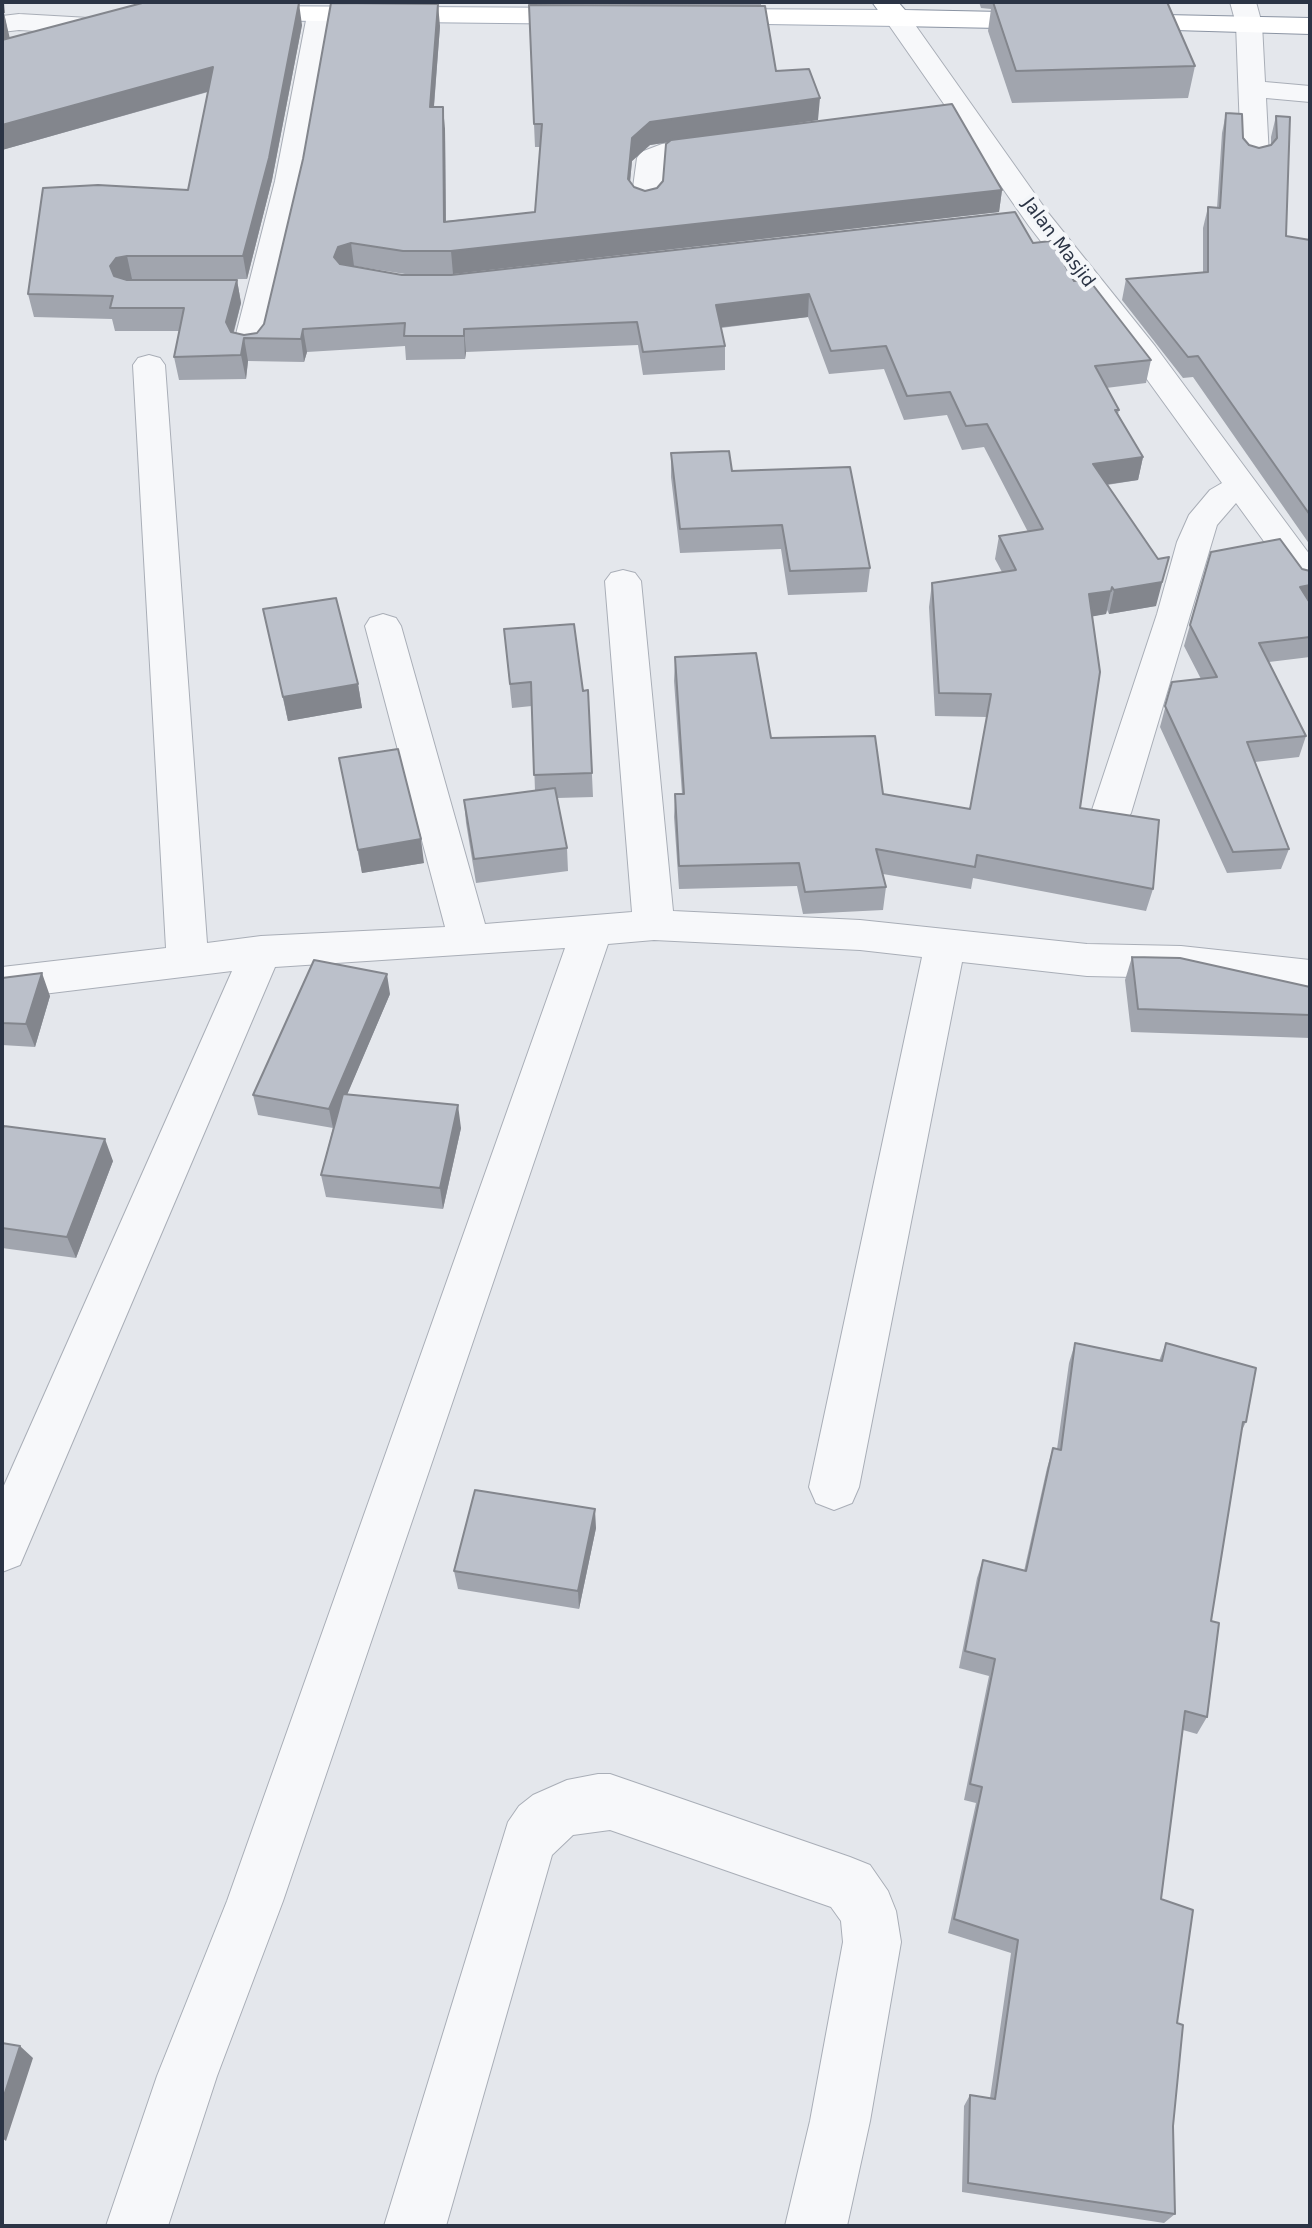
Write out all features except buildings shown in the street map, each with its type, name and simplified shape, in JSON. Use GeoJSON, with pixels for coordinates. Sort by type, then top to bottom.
{"type":"FeatureCollection","features":[{"type":"Feature","properties":{"kind":"main road"},"geometry":{"type":"LineString","coordinates":[[679,17],[891,10],[1081,21],[1246,13],[1310,26]]}},
{"type":"Feature","properties":{"kind":"main road"},"geometry":{"type":"LineString","coordinates":[[210,14],[616,16]]}},
{"type":"Feature","properties":{"kind":"main road"},"geometry":{"type":"LineString","coordinates":[[16,49],[118,17]]}},
{"type":"Feature","properties":{"kind":"street"},"geometry":{"type":"LineString","coordinates":[[67,2],[89,26]]}},
{"type":"Feature","properties":{"kind":"street","name":"Jalan Masjid"},"geometry":{"type":"LineString","coordinates":[[891,10],[1039,220],[1144,353],[1310,580]]}},
{"type":"Feature","properties":{"kind":"street"},"geometry":{"type":"LineString","coordinates":[[1246,13],[1255,157]]}},
{"type":"Feature","properties":{"kind":"street"},"geometry":{"type":"LineString","coordinates":[[249,346],[249,291],[289,181],[320,15]]}},
{"type":"Feature","properties":{"kind":"street"},"geometry":{"type":"LineString","coordinates":[[2,24],[89,26]]}},
{"type":"Feature","properties":{"kind":"street"},"geometry":{"type":"LineString","coordinates":[[1252,89],[1310,94]]}},
{"type":"Feature","properties":{"kind":"street"},"geometry":{"type":"LineString","coordinates":[[930,117],[964,111]]}},
{"type":"Feature","properties":{"kind":"street"},"geometry":{"type":"LineString","coordinates":[[646,202],[651,158],[662,153],[746,141]]}},
{"type":"Feature","properties":{"kind":"street"},"geometry":{"type":"LineString","coordinates":[[1007,224],[1039,220]]}},
{"type":"Feature","properties":{"kind":"street"},"geometry":{"type":"LineString","coordinates":[[149,365],[187,960]]}},
{"type":"Feature","properties":{"kind":"street"},"geometry":{"type":"LineString","coordinates":[[1111,813],[1201,523],[1222,497],[1242,485]]}},
{"type":"Feature","properties":{"kind":"street"},"geometry":{"type":"LineString","coordinates":[[623,581],[654,925]]}},
{"type":"Feature","properties":{"kind":"street"},"geometry":{"type":"LineString","coordinates":[[383,626],[469,941]]}},
{"type":"Feature","properties":{"kind":"street"},"geometry":{"type":"LineString","coordinates":[[2,983],[261,952],[469,941],[654,925],[860,935],[1087,960],[1181,962],[1310,976]]}},
{"type":"Feature","properties":{"kind":"street"},"geometry":{"type":"LineString","coordinates":[[137,2226],[187,2076],[260,1887],[593,928]]}},
{"type":"Feature","properties":{"kind":"street"},"geometry":{"type":"LineString","coordinates":[[834,1487],[945,945]]}},
{"type":"Feature","properties":{"kind":"street"},"geometry":{"type":"LineString","coordinates":[[2,1548],[261,952]]}},
{"type":"Feature","properties":{"kind":"street"},"geometry":{"type":"LineString","coordinates":[[415,2226],[528,1842],[539,1826],[567,1808],[610,1802],[850,1885],[868,1911],[872,1942],[840,2121],[816,2226]]}}]}
